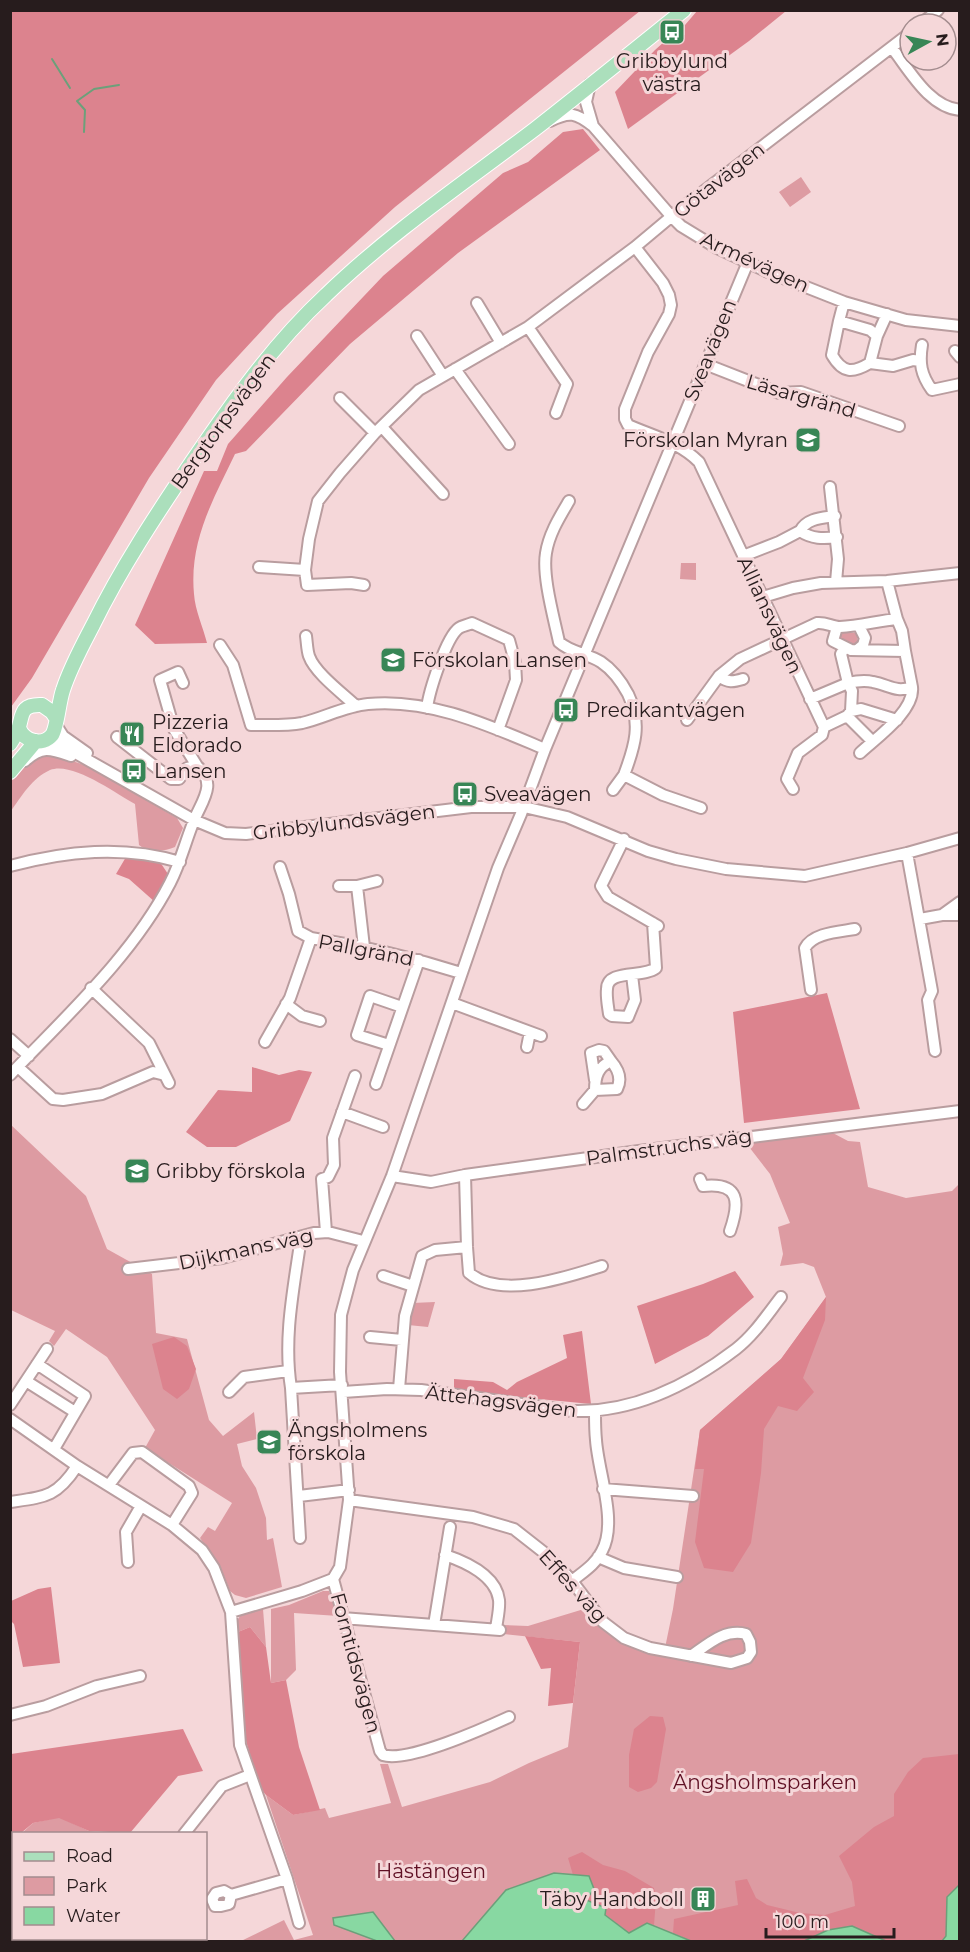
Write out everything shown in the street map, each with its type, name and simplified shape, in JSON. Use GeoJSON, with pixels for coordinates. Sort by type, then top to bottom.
{"type":"FeatureCollection","features":[{"type":"Feature","properties":{"kind":"main road","name":"Bergtorpsvägen"},"geometry":{"type":"LineString","coordinates":[[474,174],[537,118],[674,10]]}},
{"type":"Feature","properties":{"kind":"main road","name":"Bergtorpsvägen"},"geometry":{"type":"LineString","coordinates":[[10,774],[39,741],[52,735],[63,689],[75,660],[136,548],[237,395],[266,361],[325,295],[377,249],[536,128],[684,10]]}},
{"type":"Feature","properties":{"kind":"main road","name":"Bergtorpsvägen"},"geometry":{"type":"LineString","coordinates":[[10,744],[19,728],[24,711],[30,706],[42,705],[50,697],[75,660]]}},
{"type":"Feature","properties":{"kind":"main road"},"geometry":{"type":"LineString","coordinates":[[42,705],[52,712],[56,721]]}},
{"type":"Feature","properties":{"kind":"main road"},"geometry":{"type":"LineString","coordinates":[[19,728],[27,740],[39,741]]}},
{"type":"Feature","properties":{"kind":"street","name":"Götavägen"},"geometry":{"type":"LineString","coordinates":[[305,570],[309,539],[318,501],[378,430],[419,390],[528,327],[636,247],[672,216],[898,43]]}},
{"type":"Feature","properties":{"kind":"street"},"geometry":{"type":"LineString","coordinates":[[892,48],[931,97],[948,109],[960,110]]}},
{"type":"Feature","properties":{"kind":"street","name":"Armévägen"},"geometry":{"type":"LineString","coordinates":[[590,84],[586,102],[593,126]]}},
{"type":"Feature","properties":{"kind":"street","name":"Armévägen"},"geometry":{"type":"LineString","coordinates":[[536,128],[571,113],[581,116],[593,126],[681,226],[717,248],[768,272],[844,302],[906,320],[960,326]]}},
{"type":"Feature","properties":{"kind":"street","name":"Alliansvägen"},"geometry":{"type":"LineString","coordinates":[[636,247],[663,283],[671,305],[669,314],[648,352],[625,409],[625,418],[628,425],[673,442],[699,462],[824,727]]}},
{"type":"Feature","properties":{"kind":"street","name":"Sveavägen"},"geometry":{"type":"LineString","coordinates":[[333,1579],[340,1567],[349,1495],[343,1388],[340,1372],[341,1315],[353,1270],[363,1241],[392,1176],[498,868],[545,749],[748,262]]}},
{"type":"Feature","properties":{"kind":"street"},"geometry":{"type":"LineString","coordinates":[[844,302],[832,355],[837,364],[848,371],[858,370],[870,363],[893,366],[913,360],[920,361]]}},
{"type":"Feature","properties":{"kind":"street"},"geometry":{"type":"LineString","coordinates":[[477,303],[501,343]]}},
{"type":"Feature","properties":{"kind":"street"},"geometry":{"type":"LineString","coordinates":[[870,363],[877,336],[887,314]]}},
{"type":"Feature","properties":{"kind":"street"},"geometry":{"type":"LineString","coordinates":[[839,321],[870,330],[877,336]]}},
{"type":"Feature","properties":{"kind":"street"},"geometry":{"type":"LineString","coordinates":[[528,327],[567,384],[556,413]]}},
{"type":"Feature","properties":{"kind":"street"},"geometry":{"type":"LineString","coordinates":[[417,336],[443,376]]}},
{"type":"Feature","properties":{"kind":"street"},"geometry":{"type":"LineString","coordinates":[[922,345],[920,361],[925,381],[932,390],[960,384]]}},
{"type":"Feature","properties":{"kind":"street","name":"Läsargränd"},"geometry":{"type":"LineString","coordinates":[[705,364],[779,393],[801,392],[898,426]]}},
{"type":"Feature","properties":{"kind":"street"},"geometry":{"type":"LineString","coordinates":[[455,369],[509,444]]}},
{"type":"Feature","properties":{"kind":"street"},"geometry":{"type":"LineString","coordinates":[[340,398],[378,430],[444,494]]}},
{"type":"Feature","properties":{"kind":"street"},"geometry":{"type":"LineString","coordinates":[[830,487],[837,537],[836,582]]}},
{"type":"Feature","properties":{"kind":"street"},"geometry":{"type":"LineString","coordinates":[[569,501],[552,530],[545,554],[546,573],[559,642],[567,649],[586,654],[601,662],[613,672],[623,684],[635,709],[636,735],[624,775],[613,790]]}},
{"type":"Feature","properties":{"kind":"street"},"geometry":{"type":"LineString","coordinates":[[744,556],[800,531],[803,525],[811,520],[835,516]]}},
{"type":"Feature","properties":{"kind":"street"},"geometry":{"type":"LineString","coordinates":[[800,531],[814,538],[837,537]]}},
{"type":"Feature","properties":{"kind":"street"},"geometry":{"type":"LineString","coordinates":[[259,567],[305,570],[307,585],[364,585]]}},
{"type":"Feature","properties":{"kind":"street"},"geometry":{"type":"LineString","coordinates":[[763,597],[821,583],[887,581],[960,573]]}},
{"type":"Feature","properties":{"kind":"street"},"geometry":{"type":"LineString","coordinates":[[861,753],[897,720],[913,694],[902,631],[887,581]]}},
{"type":"Feature","properties":{"kind":"street"},"geometry":{"type":"LineString","coordinates":[[687,720],[719,676],[740,658],[817,623],[824,622],[837,627],[860,626],[897,619]]}},
{"type":"Feature","properties":{"kind":"street"},"geometry":{"type":"LineString","coordinates":[[428,708],[429,692],[450,641],[458,629],[472,623],[509,640],[515,662],[516,680],[498,730]]}},
{"type":"Feature","properties":{"kind":"street"},"geometry":{"type":"LineString","coordinates":[[857,650],[863,645],[865,638],[860,626]]}},
{"type":"Feature","properties":{"kind":"street"},"geometry":{"type":"LineString","coordinates":[[837,627],[833,640],[845,647],[857,650],[905,651]]}},
{"type":"Feature","properties":{"kind":"street"},"geometry":{"type":"LineString","coordinates":[[306,636],[308,654],[312,661],[325,677],[356,706]]}},
{"type":"Feature","properties":{"kind":"street"},"geometry":{"type":"LineString","coordinates":[[220,645],[233,665],[251,725],[301,723],[356,706],[391,703],[428,708],[498,730],[545,749]]}},
{"type":"Feature","properties":{"kind":"street"},"geometry":{"type":"LineString","coordinates":[[845,647],[841,654],[852,691],[849,713],[872,741]]}},
{"type":"Feature","properties":{"kind":"street"},"geometry":{"type":"LineString","coordinates":[[91,988],[149,1043],[167,1079],[153,1072],[102,1094],[63,1100],[53,1099],[14,1071],[91,988],[118,961],[152,913],[180,862],[194,820],[208,789],[204,772],[197,766],[174,729],[160,680],[178,672],[183,683]]}},
{"type":"Feature","properties":{"kind":"street"},"geometry":{"type":"LineString","coordinates":[[719,676],[725,681],[732,682],[743,679]]}},
{"type":"Feature","properties":{"kind":"street"},"geometry":{"type":"LineString","coordinates":[[810,699],[848,683],[860,681],[871,681],[902,691],[912,687]]}},
{"type":"Feature","properties":{"kind":"street"},"geometry":{"type":"LineString","coordinates":[[793,789],[787,779],[798,753],[822,735],[824,727],[861,709],[897,720]]}},
{"type":"Feature","properties":{"kind":"street","name":"Gribbylundsvägen"},"geometry":{"type":"LineString","coordinates":[[56,721],[63,736],[107,771]]}},
{"type":"Feature","properties":{"kind":"street"},"geometry":{"type":"LineString","coordinates":[[117,737],[171,779],[179,779],[187,768],[197,766]]}},
{"type":"Feature","properties":{"kind":"street","name":"Gribbylundsvägen"},"geometry":{"type":"LineString","coordinates":[[39,741],[56,742],[194,820],[225,833],[246,834],[471,807],[524,807],[567,817],[648,851],[676,859],[726,869],[786,876],[805,876],[907,854],[960,838]]}},
{"type":"Feature","properties":{"kind":"street"},"geometry":{"type":"LineString","coordinates":[[10,774],[36,751],[46,749],[107,771]]}},
{"type":"Feature","properties":{"kind":"street"},"geometry":{"type":"LineString","coordinates":[[624,775],[663,795],[701,808]]}},
{"type":"Feature","properties":{"kind":"street"},"geometry":{"type":"LineString","coordinates":[[624,839],[601,886],[608,897],[656,925],[656,968],[650,972],[632,975]]}},
{"type":"Feature","properties":{"kind":"street"},"geometry":{"type":"LineString","coordinates":[[10,866],[46,856],[123,851],[157,855],[180,862]]}},
{"type":"Feature","properties":{"kind":"street"},"geometry":{"type":"LineString","coordinates":[[907,854],[932,991],[928,1000],[935,1051]]}},
{"type":"Feature","properties":{"kind":"street"},"geometry":{"type":"LineString","coordinates":[[280,867],[298,931],[311,938]]}},
{"type":"Feature","properties":{"kind":"street"},"geometry":{"type":"LineString","coordinates":[[339,886],[357,886],[377,881]]}},
{"type":"Feature","properties":{"kind":"street"},"geometry":{"type":"LineString","coordinates":[[357,886],[364,947]]}},
{"type":"Feature","properties":{"kind":"street"},"geometry":{"type":"LineString","coordinates":[[942,915],[960,902]]}},
{"type":"Feature","properties":{"kind":"street"},"geometry":{"type":"LineString","coordinates":[[920,919],[960,915]]}},
{"type":"Feature","properties":{"kind":"street"},"geometry":{"type":"LineString","coordinates":[[811,990],[805,948],[807,944],[814,938],[855,929]]}},
{"type":"Feature","properties":{"kind":"street","name":"Pallgränd"},"geometry":{"type":"LineString","coordinates":[[265,1042],[286,1004],[311,938],[364,947],[461,973]]}},
{"type":"Feature","properties":{"kind":"street"},"geometry":{"type":"LineString","coordinates":[[376,1084],[419,960]]}},
{"type":"Feature","properties":{"kind":"street"},"geometry":{"type":"LineString","coordinates":[[389,1045],[357,1035],[370,996],[402,1007]]}},
{"type":"Feature","properties":{"kind":"street"},"geometry":{"type":"LineString","coordinates":[[452,1003],[536,1034],[527,1047]]}},
{"type":"Feature","properties":{"kind":"street"},"geometry":{"type":"LineString","coordinates":[[286,1004],[302,1016],[320,1021]]}},
{"type":"Feature","properties":{"kind":"street"},"geometry":{"type":"LineString","coordinates":[[10,1039],[28,1056]]}},
{"type":"Feature","properties":{"kind":"street"},"geometry":{"type":"LineString","coordinates":[[599,1050],[604,1051],[617,1068],[620,1084],[617,1089],[595,1085],[591,1053],[599,1050]]}},
{"type":"Feature","properties":{"kind":"street"},"geometry":{"type":"LineString","coordinates":[[583,1104],[595,1085],[596,1074],[604,1064],[611,1061]]}},
{"type":"Feature","properties":{"kind":"street"},"geometry":{"type":"LineString","coordinates":[[326,1232],[322,1179],[328,1177],[334,1165],[333,1138],[355,1076]]}},
{"type":"Feature","properties":{"kind":"street","name":"Palmstruchs väg"},"geometry":{"type":"LineString","coordinates":[[392,1176],[431,1182],[465,1175],[960,1111]]}},
{"type":"Feature","properties":{"kind":"street"},"geometry":{"type":"LineString","coordinates":[[342,1112],[383,1126]]}},
{"type":"Feature","properties":{"kind":"street"},"geometry":{"type":"LineString","coordinates":[[465,1175],[469,1273],[477,1280],[495,1285],[543,1282],[602,1266]]}},
{"type":"Feature","properties":{"kind":"street"},"geometry":{"type":"LineString","coordinates":[[700,1179],[703,1186],[718,1184],[730,1190],[736,1199],[736,1212],[730,1231]]}},
{"type":"Feature","properties":{"kind":"street","name":"Dijkmans väg"},"geometry":{"type":"LineString","coordinates":[[128,1269],[222,1258],[326,1232],[343,1234],[363,1241]]}},
{"type":"Feature","properties":{"kind":"street"},"geometry":{"type":"LineString","coordinates":[[300,1538],[299,1496],[288,1371],[289,1321],[301,1237]]}},
{"type":"Feature","properties":{"kind":"street","name":"Ättehagsvägen"},"geometry":{"type":"LineString","coordinates":[[399,1389],[405,1316],[422,1256],[435,1250],[467,1247]]}},
{"type":"Feature","properties":{"kind":"street"},"geometry":{"type":"LineString","coordinates":[[383,1276],[413,1286]]}},
{"type":"Feature","properties":{"kind":"street","name":"Ättehagsvägen"},"geometry":{"type":"LineString","coordinates":[[343,1388],[399,1389],[468,1395],[572,1411],[595,1412],[657,1396],[684,1383],[737,1348],[758,1327],[781,1297]]}},
{"type":"Feature","properties":{"kind":"street"},"geometry":{"type":"LineString","coordinates":[[370,1337],[402,1340]]}},
{"type":"Feature","properties":{"kind":"street"},"geometry":{"type":"LineString","coordinates":[[10,1405],[47,1349]]}},
{"type":"Feature","properties":{"kind":"street"},"geometry":{"type":"LineString","coordinates":[[37,1364],[85,1396],[54,1449]]}},
{"type":"Feature","properties":{"kind":"street"},"geometry":{"type":"LineString","coordinates":[[229,1392],[244,1377],[288,1371]]}},
{"type":"Feature","properties":{"kind":"street"},"geometry":{"type":"LineString","coordinates":[[26,1381],[75,1412]]}},
{"type":"Feature","properties":{"kind":"street"},"geometry":{"type":"LineString","coordinates":[[291,1388],[343,1388]]}},
{"type":"Feature","properties":{"kind":"street"},"geometry":{"type":"LineString","coordinates":[[572,1581],[598,1557],[607,1539],[608,1521],[596,1440],[595,1412]]}},
{"type":"Feature","properties":{"kind":"street"},"geometry":{"type":"LineString","coordinates":[[10,1419],[77,1466],[172,1526],[202,1550],[214,1568],[231,1612],[240,1745],[287,1879],[299,1923]]}},
{"type":"Feature","properties":{"kind":"street"},"geometry":{"type":"LineString","coordinates":[[109,1485],[133,1453],[142,1452],[189,1485],[192,1493],[172,1526]]}},
{"type":"Feature","properties":{"kind":"street"},"geometry":{"type":"LineString","coordinates":[[10,1502],[49,1496],[67,1482],[77,1466]]}},
{"type":"Feature","properties":{"kind":"street"},"geometry":{"type":"LineString","coordinates":[[603,1490],[693,1496]]}},
{"type":"Feature","properties":{"kind":"street"},"geometry":{"type":"LineString","coordinates":[[299,1496],[349,1495]]}},
{"type":"Feature","properties":{"kind":"street","name":"Effes väg"},"geometry":{"type":"LineString","coordinates":[[349,1495],[493,1521],[514,1530],[535,1544],[572,1581],[603,1622],[624,1638],[650,1648],[690,1656],[731,1663],[747,1658],[751,1652],[750,1642],[746,1634],[736,1631],[722,1635],[690,1656]]}},
{"type":"Feature","properties":{"kind":"street"},"geometry":{"type":"LineString","coordinates":[[128,1562],[126,1532],[141,1506]]}},
{"type":"Feature","properties":{"kind":"street"},"geometry":{"type":"LineString","coordinates":[[434,1625],[450,1527]]}},
{"type":"Feature","properties":{"kind":"street"},"geometry":{"type":"LineString","coordinates":[[342,1618],[498,1630],[499,1602],[496,1589],[484,1575],[460,1560],[446,1555]]}},
{"type":"Feature","properties":{"kind":"street"},"geometry":{"type":"LineString","coordinates":[[598,1557],[624,1568],[677,1577]]}},
{"type":"Feature","properties":{"kind":"street"},"geometry":{"type":"LineString","coordinates":[[231,1612],[302,1591],[333,1579]]}},
{"type":"Feature","properties":{"kind":"street","name":"Forntidsvägen"},"geometry":{"type":"LineString","coordinates":[[333,1579],[342,1618],[383,1755],[398,1757],[470,1735],[509,1717]]}},
{"type":"Feature","properties":{"kind":"street"},"geometry":{"type":"LineString","coordinates":[[10,1715],[46,1706],[97,1686],[140,1676]]}},
{"type":"Feature","properties":{"kind":"street"},"geometry":{"type":"LineString","coordinates":[[188,1832],[222,1786],[250,1775]]}},
{"type":"Feature","properties":{"kind":"street"},"geometry":{"type":"LineString","coordinates":[[231,1895],[287,1879]]}},
{"type":"Feature","properties":{"kind":"green space"},"geometry":{"type":"Polygon","coordinates":[[[801,177],[811,192],[790,207],[779,192],[801,177]]]}},
{"type":"Feature","properties":{"kind":"green space"},"geometry":{"type":"Polygon","coordinates":[[[681,563],[696,563],[696,580],[680,579],[681,563]]]}},
{"type":"Feature","properties":{"kind":"green space"},"geometry":{"type":"Polygon","coordinates":[[[836,633],[858,633],[857,645],[836,640],[836,633]]]}},
{"type":"Feature","properties":{"kind":"green space"},"geometry":{"type":"Polygon","coordinates":[[[47,752],[87,766],[177,818],[183,828],[175,847],[157,851],[139,845],[135,804],[70,770],[59,768],[44,773],[28,788],[11,811],[10,782],[33,757],[47,752]]]}},
{"type":"Feature","properties":{"kind":"green space"},"geometry":{"type":"Polygon","coordinates":[[[10,1124],[86,1196],[107,1249],[152,1274],[156,1333],[187,1339],[209,1420],[223,1436],[254,1412],[257,1439],[237,1444],[242,1466],[256,1488],[266,1518],[267,1540],[273,1538],[282,1587],[246,1598],[230,1591],[220,1566],[200,1538],[208,1527],[215,1531],[232,1503],[145,1448],[155,1430],[107,1357],[66,1329],[54,1346],[49,1341],[55,1331],[11,1310],[10,1124]]]}},
{"type":"Feature","properties":{"kind":"green space","name":"Ängsholmsparken"},"geometry":{"type":"Polygon","coordinates":[[[831,1132],[848,1141],[860,1142],[868,1187],[906,1198],[952,1191],[959,1184],[960,1885],[947,1897],[942,1941],[886,1941],[852,1926],[804,1942],[691,1941],[682,1936],[506,1890],[462,1941],[239,1942],[284,1920],[294,1940],[313,1935],[266,1795],[293,1815],[325,1808],[329,1818],[391,1803],[380,1764],[388,1764],[402,1807],[490,1782],[568,1747],[580,1642],[504,1634],[503,1625],[528,1626],[584,1609],[621,1640],[643,1651],[667,1656],[666,1643],[700,1430],[781,1359],[826,1297],[814,1267],[803,1263],[780,1266],[783,1254],[778,1227],[790,1223],[770,1174],[746,1143],[831,1132]]]}},
{"type":"Feature","properties":{"kind":"green space"},"geometry":{"type":"Polygon","coordinates":[[[435,1302],[428,1327],[408,1325],[412,1303],[435,1302]]]}},
{"type":"Feature","properties":{"kind":"green space"},"geometry":{"type":"Polygon","coordinates":[[[323,1591],[329,1591],[338,1616],[294,1613],[296,1670],[286,1680],[271,1683],[271,1609],[289,1605],[323,1591]]]}},
{"type":"Feature","properties":{"kind":"green space"},"geometry":{"type":"Polygon","coordinates":[[[263,1609],[266,1647],[250,1627],[238,1632],[239,1710],[236,1623],[240,1616],[263,1609]]]}},
{"type":"Feature","properties":{"kind":"green space"},"geometry":{"type":"Polygon","coordinates":[[[59,1817],[89,1831],[98,1832],[23,1832],[33,1823],[59,1817]]]}},
{"type":"Feature","properties":{"kind":"green space"},"geometry":{"type":"Polygon","coordinates":[[[12,1841],[12,1940],[206,1941],[11,1941],[10,1843],[12,1841]]]}},
{"type":"Feature","properties":{"kind":"shaded area"},"geometry":{"type":"Polygon","coordinates":[[[11,10],[640,11],[395,207],[277,314],[216,380],[149,478],[32,678],[11,707],[11,10]]]}},
{"type":"Feature","properties":{"kind":"shaded area"},"geometry":{"type":"Polygon","coordinates":[[[697,11],[786,11],[749,41],[628,129],[615,92],[674,33],[685,35],[685,25],[697,11]]]}},
{"type":"Feature","properties":{"kind":"shaded area"},"geometry":{"type":"Polygon","coordinates":[[[583,129],[600,150],[458,253],[350,344],[246,451],[235,454],[204,521],[195,556],[193,575],[195,600],[207,643],[155,644],[135,625],[204,471],[217,471],[228,444],[287,377],[383,276],[503,173],[528,162],[563,132],[583,129]]]}},
{"type":"Feature","properties":{"kind":"shaded area"},"geometry":{"type":"Polygon","coordinates":[[[126,857],[160,862],[168,874],[155,902],[129,879],[116,874],[126,857]]]}},
{"type":"Feature","properties":{"kind":"shaded area"},"geometry":{"type":"Polygon","coordinates":[[[827,993],[860,1109],[744,1123],[733,1012],[827,993]]]}},
{"type":"Feature","properties":{"kind":"shaded area"},"geometry":{"type":"Polygon","coordinates":[[[252,1067],[279,1075],[299,1070],[312,1072],[290,1121],[236,1147],[207,1147],[186,1132],[218,1090],[252,1092],[252,1067]]]}},
{"type":"Feature","properties":{"kind":"shaded area"},"geometry":{"type":"Polygon","coordinates":[[[735,1271],[754,1297],[708,1336],[655,1364],[637,1306],[735,1271]]]}},
{"type":"Feature","properties":{"kind":"shaded area"},"geometry":{"type":"Polygon","coordinates":[[[826,1297],[825,1320],[803,1378],[814,1392],[797,1411],[778,1406],[764,1429],[761,1473],[751,1543],[733,1572],[704,1568],[695,1542],[704,1469],[695,1469],[700,1430],[781,1359],[826,1297]]]}},
{"type":"Feature","properties":{"kind":"shaded area"},"geometry":{"type":"Polygon","coordinates":[[[582,1331],[591,1404],[454,1391],[454,1379],[493,1382],[507,1390],[517,1382],[567,1358],[563,1335],[582,1331]]]}},
{"type":"Feature","properties":{"kind":"shaded area"},"geometry":{"type":"Polygon","coordinates":[[[174,1337],[187,1346],[196,1369],[189,1389],[177,1399],[163,1389],[152,1344],[174,1337]]]}},
{"type":"Feature","properties":{"kind":"shaded area"},"geometry":{"type":"Polygon","coordinates":[[[51,1587],[60,1663],[23,1667],[14,1624],[11,1621],[11,1601],[38,1589],[51,1587]]]}},
{"type":"Feature","properties":{"kind":"shaded area"},"geometry":{"type":"Polygon","coordinates":[[[250,1627],[266,1647],[271,1683],[286,1680],[299,1747],[320,1810],[293,1815],[259,1787],[241,1723],[238,1632],[250,1627]]]}},
{"type":"Feature","properties":{"kind":"shaded area"},"geometry":{"type":"Polygon","coordinates":[[[525,1636],[580,1642],[573,1703],[548,1706],[551,1668],[541,1669],[525,1636]]]}},
{"type":"Feature","properties":{"kind":"shaded area"},"geometry":{"type":"Polygon","coordinates":[[[650,1716],[663,1717],[666,1729],[657,1782],[651,1788],[638,1792],[629,1787],[629,1755],[634,1729],[650,1716]]]}},
{"type":"Feature","properties":{"kind":"shaded area"},"geometry":{"type":"Polygon","coordinates":[[[183,1729],[203,1771],[178,1776],[131,1832],[89,1831],[59,1818],[33,1823],[22,1832],[12,1832],[11,1843],[11,1754],[183,1729]]]}},
{"type":"Feature","properties":{"kind":"shaded area"},"geometry":{"type":"Polygon","coordinates":[[[959,1754],[959,1885],[947,1897],[946,1936],[942,1941],[886,1941],[878,1937],[828,1930],[804,1942],[691,1941],[673,1933],[674,1919],[738,1905],[735,1881],[747,1879],[756,1898],[767,1905],[800,1913],[825,1915],[855,1906],[852,1882],[839,1856],[874,1827],[894,1816],[894,1794],[908,1772],[923,1758],[959,1754]]]}},
{"type":"Feature","properties":{"kind":"shaded area"},"geometry":{"type":"Polygon","coordinates":[[[582,1852],[603,1865],[625,1871],[654,1888],[656,1899],[654,1925],[647,1923],[629,1933],[586,1900],[589,1876],[573,1875],[568,1858],[582,1852]]]}},
{"type":"Feature","properties":{"kind":"water"},"geometry":{"type":"Polygon","coordinates":[[[554,1873],[589,1876],[594,1889],[586,1900],[606,1908],[605,1915],[629,1933],[647,1923],[691,1941],[462,1941],[506,1890],[554,1873]]]}},
{"type":"Feature","properties":{"kind":"water"},"geometry":{"type":"Polygon","coordinates":[[[959,1885],[959,1941],[942,1941],[946,1936],[947,1897],[959,1885]]]}},
{"type":"Feature","properties":{"kind":"water"},"geometry":{"type":"Polygon","coordinates":[[[373,1912],[395,1941],[377,1941],[334,1925],[333,1918],[373,1912]]]}},
{"type":"Feature","properties":{"kind":"water"},"geometry":{"type":"Polygon","coordinates":[[[852,1926],[886,1941],[804,1941],[828,1930],[852,1926]]]}},
{"type":"Feature","properties":{"kind":"waterway"},"geometry":{"type":"LineString","coordinates":[[52,59],[70,88]]}},
{"type":"Feature","properties":{"kind":"waterway"},"geometry":{"type":"LineString","coordinates":[[84,132],[85,110],[77,101],[94,89],[119,85]]}},
{"type":"Feature","properties":{"kind":"place","name":"Gribbylund västra"},"geometry":{"type":"Point","coordinates":[672,32]}},
{"type":"Feature","properties":{"kind":"place","name":"Förskolan Myran"},"geometry":{"type":"Point","coordinates":[808,440]}},
{"type":"Feature","properties":{"kind":"place","name":"Förskolan Lansen"},"geometry":{"type":"Point","coordinates":[393,660]}},
{"type":"Feature","properties":{"kind":"place","name":"Predikantvägen"},"geometry":{"type":"Point","coordinates":[566,710]}},
{"type":"Feature","properties":{"kind":"place","name":"Pizzeria Eldorado"},"geometry":{"type":"Point","coordinates":[132,734]}},
{"type":"Feature","properties":{"kind":"place","name":"Lansen"},"geometry":{"type":"Point","coordinates":[134,771]}},
{"type":"Feature","properties":{"kind":"place","name":"Sveavägen"},"geometry":{"type":"Point","coordinates":[465,794]}},
{"type":"Feature","properties":{"kind":"place","name":"Gribby förskola"},"geometry":{"type":"Point","coordinates":[137,1171]}},
{"type":"Feature","properties":{"kind":"place","name":"Ängsholmens förskola"},"geometry":{"type":"Point","coordinates":[269,1442]}},
{"type":"Feature","properties":{"kind":"place","name":"Täby Handboll"},"geometry":{"type":"Point","coordinates":[703,1899]}},
{"type":"Feature","properties":{"kind":"park label","name":"Hästängen"},"geometry":{"type":"Point","coordinates":[431,1871]}}]}
